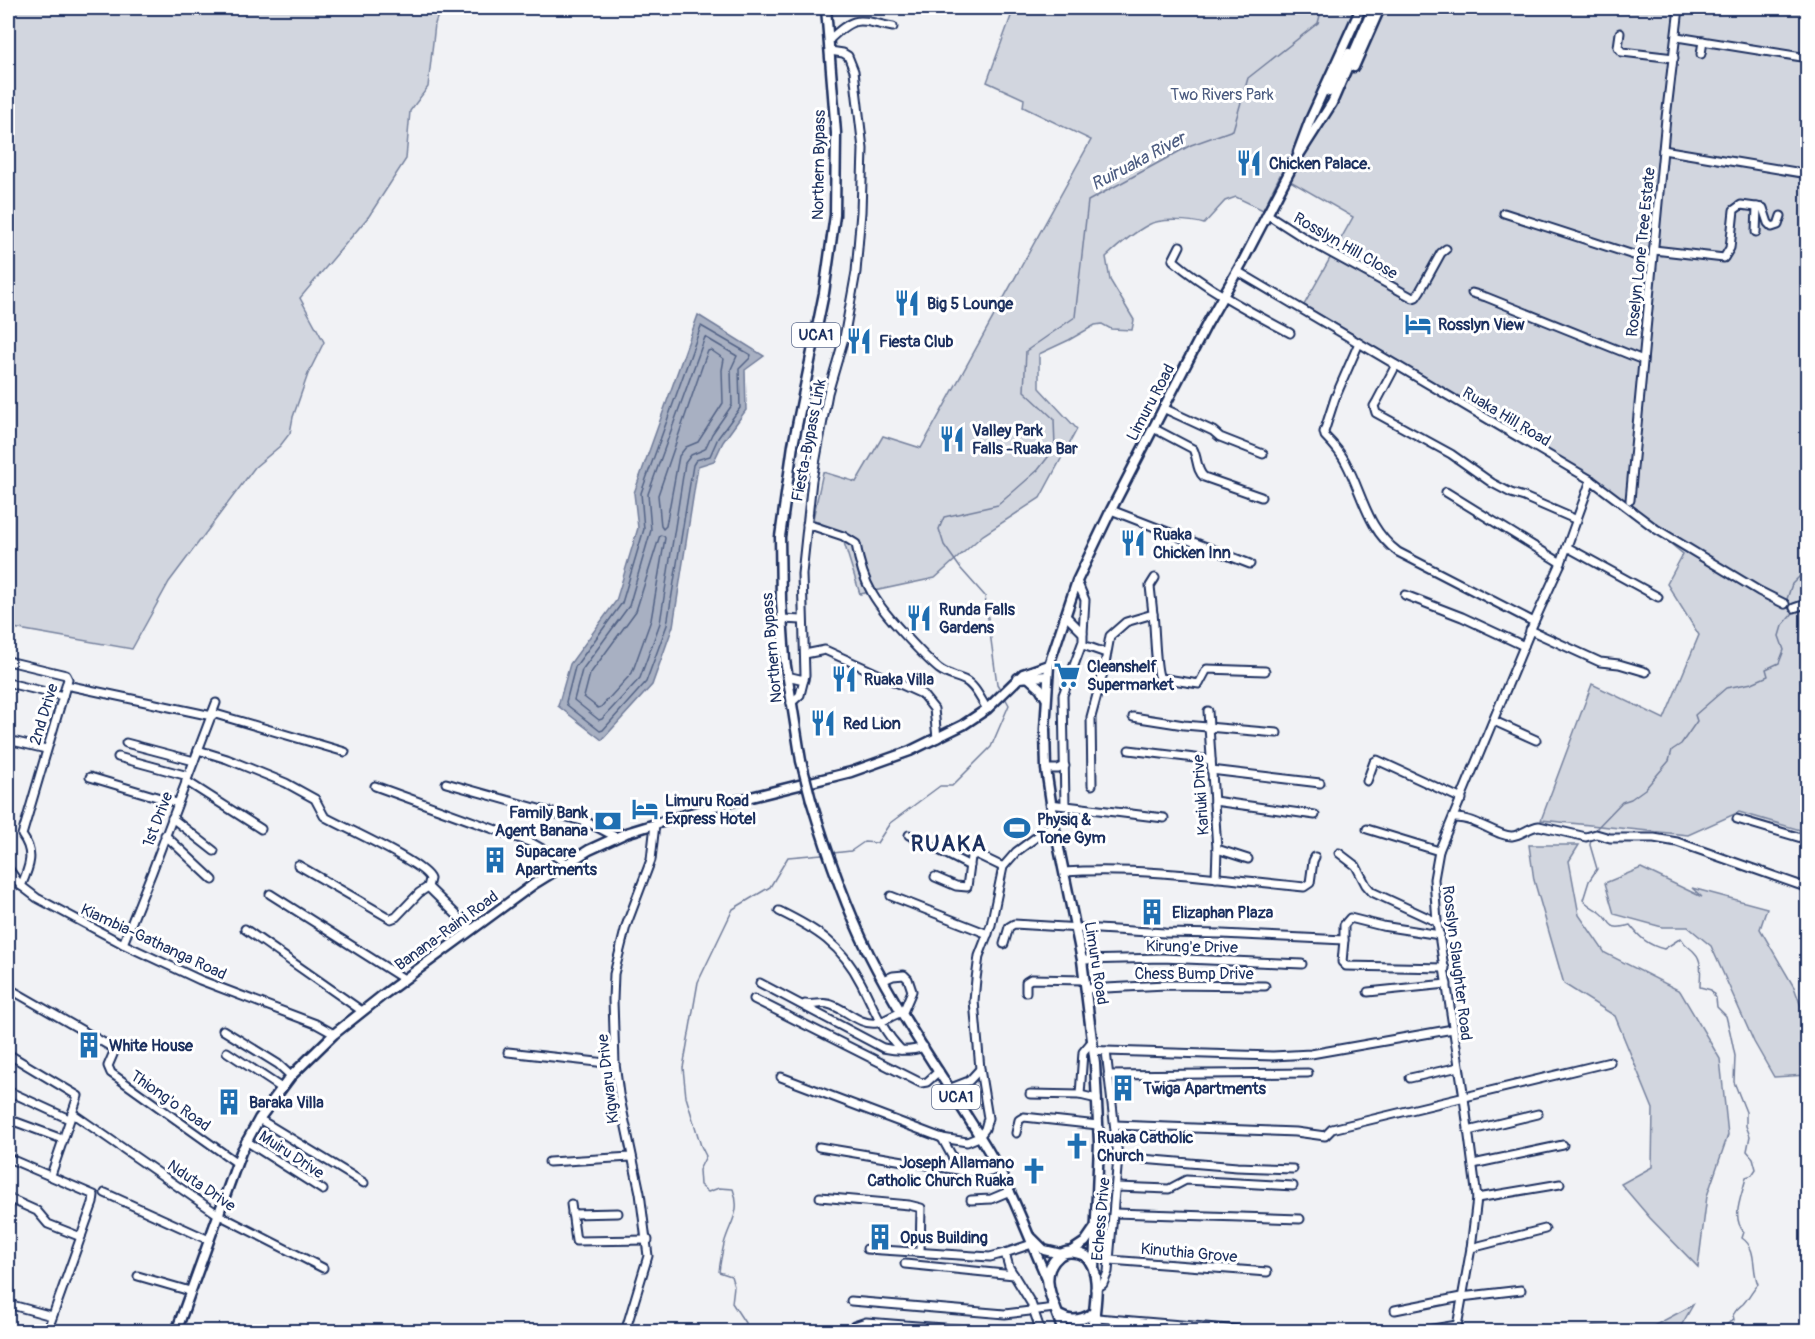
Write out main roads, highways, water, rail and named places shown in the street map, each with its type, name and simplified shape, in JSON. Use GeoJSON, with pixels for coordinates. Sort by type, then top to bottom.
{"type":"FeatureCollection","features":[{"type":"Feature","properties":{"kind":"highway","name":"Northern Bypass"},"geometry":{"type":"LineString","coordinates":[[1065,1253],[1086,1256],[1094,1269]]}},
{"type":"Feature","properties":{"kind":"highway"},"geometry":{"type":"LineString","coordinates":[[1047,1279],[1049,1269],[1065,1253]]}},
{"type":"Feature","properties":{"kind":"highway"},"geometry":{"type":"LineString","coordinates":[[1093,1332],[1094,1269]]}},
{"type":"Feature","properties":{"kind":"highway","name":"Northern Bypass"},"geometry":{"type":"LineString","coordinates":[[1047,1279],[1063,1332]]}},
{"type":"Feature","properties":{"kind":"highway"},"geometry":{"type":"LineString","coordinates":[[1058,1312],[1068,1320],[1075,1321],[1095,1313]]}},
{"type":"Feature","properties":{"kind":"main road","name":"Northern Bypass"},"geometry":{"type":"LineString","coordinates":[[826,8],[836,133],[835,215],[822,300],[793,445],[782,526],[780,569],[785,660],[801,761],[826,851],[841,892],[874,964],[951,1088],[1010,1191],[1047,1279]]}},
{"type":"Feature","properties":{"kind":"main road","name":"Limuru Road"},"geometry":{"type":"LineString","coordinates":[[1296,159],[1310,120],[1361,8]]}},
{"type":"Feature","properties":{"kind":"main road","name":"Limuru Road"},"geometry":{"type":"LineString","coordinates":[[1094,1269],[1098,1125],[1093,1045],[1082,960],[1050,804],[1044,729],[1049,665],[1077,581],[1111,510],[1152,428],[1296,159],[1347,56],[1367,8]]}},
{"type":"Feature","properties":{"kind":"main road","name":"Limuru Road"},"geometry":{"type":"LineString","coordinates":[[1332,103],[1373,8]]}},
{"type":"Feature","properties":{"kind":"main road","name":"Limuru Road"},"geometry":{"type":"LineString","coordinates":[[1296,159],[1343,87],[1362,52],[1380,8]]}},
{"type":"Feature","properties":{"kind":"main road"},"geometry":{"type":"LineString","coordinates":[[1017,678],[1030,670],[1049,665]]}},
{"type":"Feature","properties":{"kind":"main road"},"geometry":{"type":"LineString","coordinates":[[1017,678],[1048,676]]}},
{"type":"Feature","properties":{"kind":"main road","name":"Banana-Raini Road"},"geometry":{"type":"LineString","coordinates":[[176,1332],[246,1141],[280,1087],[334,1034],[362,1011],[471,929],[589,850],[616,837],[711,807],[851,772],[910,751],[963,725],[987,709],[1017,678]]}},
{"type":"Feature","properties":{"kind":"main road"},"geometry":{"type":"LineString","coordinates":[[1029,678],[1040,688],[1046,698]]}},
{"type":"Feature","properties":{"kind":"main road"},"geometry":{"type":"LineString","coordinates":[[1065,1253],[1085,1242],[1096,1226]]}},
{"type":"Feature","properties":{"kind":"main road","name":"Northern Bypass"},"geometry":{"type":"LineString","coordinates":[[1031,1239],[1044,1250],[1065,1253]]}},
{"type":"Feature","properties":{"kind":"water"},"geometry":{"type":"Polygon","coordinates":[[[698,315],[764,356],[745,370],[746,410],[723,442],[714,461],[698,466],[673,626],[652,685],[602,740],[558,706],[570,664],[616,601],[638,528],[634,493],[698,315]]]}},
{"type":"Feature","properties":{"kind":"waterway","name":"Ruiruaka River"},"geometry":{"type":"LineString","coordinates":[[1000,689],[997,684],[985,596],[944,545],[939,529],[944,517],[998,505],[1038,470],[1055,448],[1054,419],[1024,391],[1026,351],[1075,317],[1088,201],[1191,145],[1233,130],[1248,78],[1318,23],[1322,8]]}},
{"type":"Feature","properties":{"kind":"waterway"},"geometry":{"type":"LineString","coordinates":[[1786,602],[1792,584],[1805,571],[1808,539]]}},
{"type":"Feature","properties":{"kind":"waterway"},"geometry":{"type":"LineString","coordinates":[[1594,831],[1622,802],[1631,799],[1645,789],[1669,761],[1672,750],[1681,744],[1697,721],[1695,715],[1726,688],[1752,683],[1768,676],[1766,669],[1779,663],[1784,650],[1779,636],[1782,626],[1793,613],[1786,606]]}},
{"type":"Feature","properties":{"kind":"waterway","name":"Ruiruaka River"},"geometry":{"type":"LineString","coordinates":[[833,853],[851,851],[864,842],[877,843],[890,823],[940,786],[952,786],[991,747],[1009,705],[1004,696]]}},
{"type":"Feature","properties":{"kind":"waterway"},"geometry":{"type":"LineString","coordinates":[[1591,838],[1590,845],[1597,869],[1589,881],[1583,900],[1604,915],[1613,926],[1630,925],[1637,934],[1658,947],[1664,949],[1681,938],[1698,956],[1700,987],[1711,990],[1716,998],[1717,1007],[1726,1016],[1735,1056],[1734,1082],[1746,1112],[1746,1126],[1750,1136],[1747,1151],[1753,1158],[1756,1169],[1752,1175],[1746,1177],[1738,1219],[1744,1232],[1742,1238],[1752,1253],[1758,1284],[1735,1311],[1734,1320],[1715,1332]]}},
{"type":"Feature","properties":{"kind":"waterway","name":"Ruiruaka River"},"geometry":{"type":"LineString","coordinates":[[751,1332],[732,1303],[734,1286],[731,1276],[719,1272],[724,1244],[736,1211],[733,1189],[719,1188],[708,1192],[700,1185],[699,1170],[706,1156],[686,1097],[683,1068],[698,982],[733,909],[770,887],[788,857],[822,854]]}},
{"type":"Feature","properties":{"kind":"place","name":"Chicken Palace."},"geometry":{"type":"Point","coordinates":[1249,163]}},
{"type":"Feature","properties":{"kind":"place","name":"Big 5 Lounge"},"geometry":{"type":"Point","coordinates":[907,303]}},
{"type":"Feature","properties":{"kind":"place","name":"Rosslyn View"},"geometry":{"type":"Point","coordinates":[1418,324]}},
{"type":"Feature","properties":{"kind":"place","name":"Fiesta Club"},"geometry":{"type":"Point","coordinates":[859,341]}},
{"type":"Feature","properties":{"kind":"place","name":"Valley Park Falls -Ruaka Bar"},"geometry":{"type":"Point","coordinates":[952,439]}},
{"type":"Feature","properties":{"kind":"place","name":"Ruaka Chicken Inn"},"geometry":{"type":"Point","coordinates":[1133,543]}},
{"type":"Feature","properties":{"kind":"place","name":"Runda Falls Gardens"},"geometry":{"type":"Point","coordinates":[919,618]}},
{"type":"Feature","properties":{"kind":"place","name":"Cleanshelf Supermarket"},"geometry":{"type":"Point","coordinates":[1067,675]}},
{"type":"Feature","properties":{"kind":"place","name":"Ruaka Villa"},"geometry":{"type":"Point","coordinates":[844,679]}},
{"type":"Feature","properties":{"kind":"place","name":"Red Lion"},"geometry":{"type":"Point","coordinates":[823,723]}},
{"type":"Feature","properties":{"kind":"place","name":"Limuru Road Express Hotel"},"geometry":{"type":"Point","coordinates":[645,809]}},
{"type":"Feature","properties":{"kind":"place","name":"Family Bank Agent Banana"},"geometry":{"type":"Point","coordinates":[608,821]}},
{"type":"Feature","properties":{"kind":"place","name":"Physiq & Tone Gym"},"geometry":{"type":"Point","coordinates":[1017,828]}},
{"type":"Feature","properties":{"kind":"place","name":"Supacare Apartments"},"geometry":{"type":"Point","coordinates":[495,860]}},
{"type":"Feature","properties":{"kind":"place","name":"Elizaphan Plaza"},"geometry":{"type":"Point","coordinates":[1152,912]}},
{"type":"Feature","properties":{"kind":"place","name":"White House"},"geometry":{"type":"Point","coordinates":[89,1045]}},
{"type":"Feature","properties":{"kind":"place","name":"Twiga Apartments"},"geometry":{"type":"Point","coordinates":[1123,1088]}},
{"type":"Feature","properties":{"kind":"place","name":"Baraka Villa"},"geometry":{"type":"Point","coordinates":[229,1102]}},
{"type":"Feature","properties":{"kind":"place","name":"Ruaka Catholic Church"},"geometry":{"type":"Point","coordinates":[1077,1146]}},
{"type":"Feature","properties":{"kind":"place","name":"Joseph Allamano Catholic Church Ruaka"},"geometry":{"type":"Point","coordinates":[1034,1171]}},
{"type":"Feature","properties":{"kind":"place","name":"Opus Building"},"geometry":{"type":"Point","coordinates":[880,1237]}},
{"type":"Feature","properties":{"kind":"district","name":"RUAKA"},"geometry":{"type":"Point","coordinates":[949,843]}},
{"type":"Feature","properties":{"kind":"park label","name":"Two Rivers Park"},"geometry":{"type":"Point","coordinates":[1222,94]}}]}
